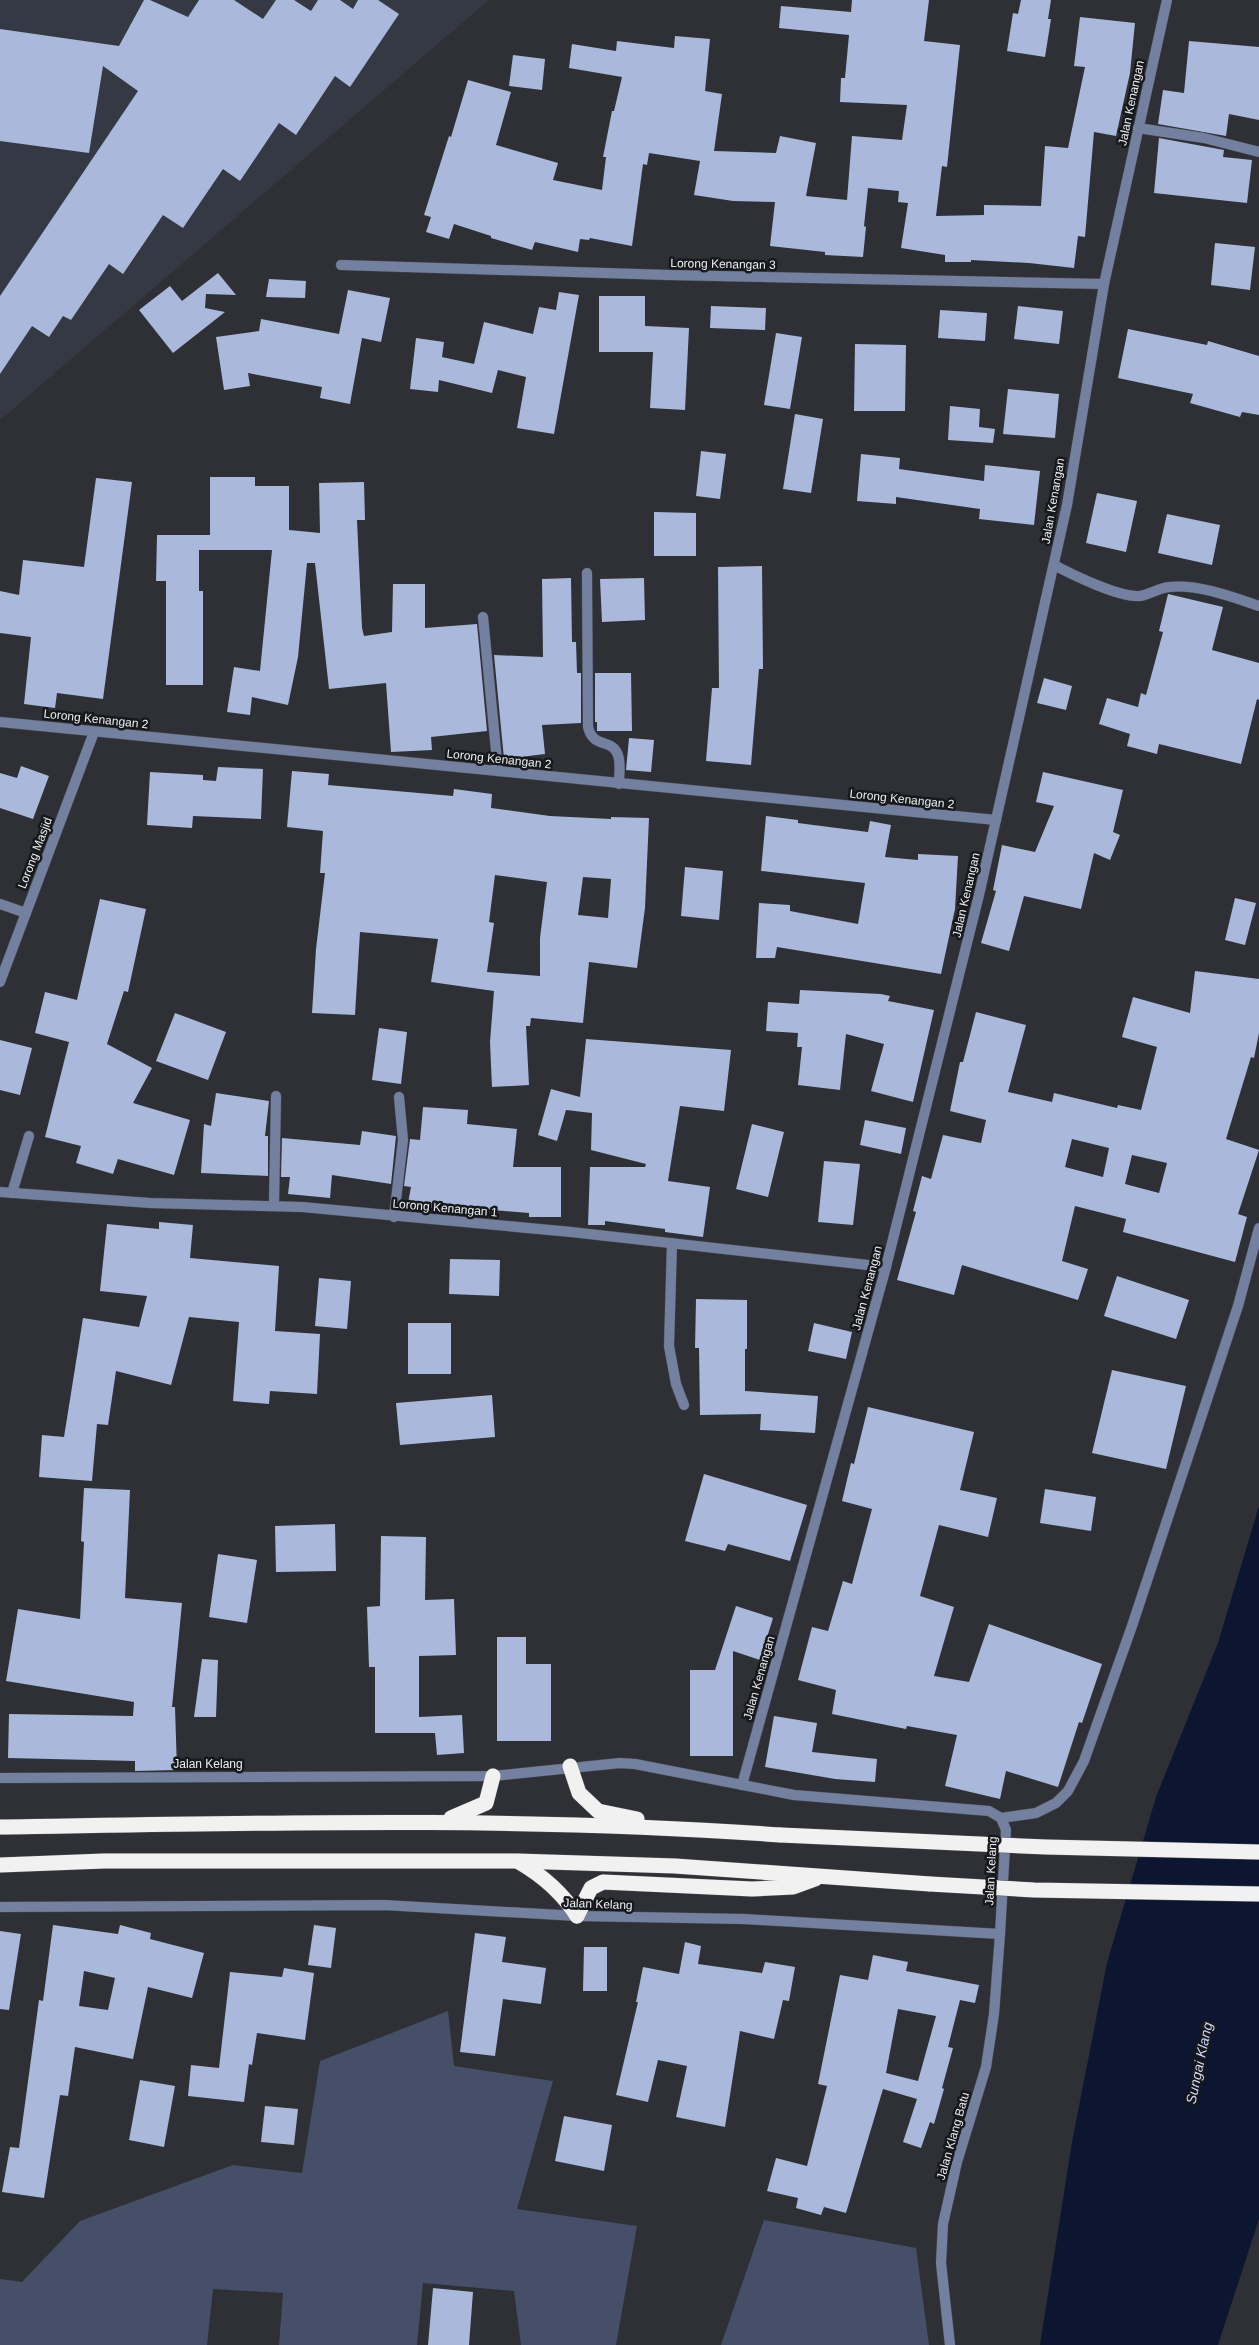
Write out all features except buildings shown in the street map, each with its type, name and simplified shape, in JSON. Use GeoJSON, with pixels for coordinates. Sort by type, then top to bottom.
{"type":"FeatureCollection","features":[{"type":"Feature","properties":{"kind":"highway"},"geometry":{"type":"LineString","coordinates":[[570,1766],[580,1793],[598,1811],[675,1827]]}},
{"type":"Feature","properties":{"kind":"highway"},"geometry":{"type":"LineString","coordinates":[[443,1821],[486,1803],[493,1776]]}},
{"type":"Feature","properties":{"kind":"highway"},"geometry":{"type":"LineString","coordinates":[[0,1827],[443,1821],[675,1827],[781,1835],[1046,1847],[1259,1852]]}},
{"type":"Feature","properties":{"kind":"highway"},"geometry":{"type":"LineString","coordinates":[[0,1865],[104,1861],[517,1861],[675,1866],[1034,1890],[1259,1894]]}},
{"type":"Feature","properties":{"kind":"highway"},"geometry":{"type":"LineString","coordinates":[[517,1861],[540,1874],[567,1899],[577,1916]]}},
{"type":"Feature","properties":{"kind":"highway"},"geometry":{"type":"LineString","coordinates":[[577,1916],[591,1888],[603,1882],[752,1889],[793,1887],[822,1877]]}},
{"type":"Feature","properties":{"kind":"street","name":"Jalan Kenangan"},"geometry":{"type":"LineString","coordinates":[[742,1785],[886,1267],[996,820],[1067,504],[1104,284],[1167,0]]}},
{"type":"Feature","properties":{"kind":"street"},"geometry":{"type":"LineString","coordinates":[[1138,128],[1204,138],[1259,152]]}},
{"type":"Feature","properties":{"kind":"street","name":"Lorong Kenangan 3"},"geometry":{"type":"LineString","coordinates":[[341,265],[669,276],[1104,284]]}},
{"type":"Feature","properties":{"kind":"street"},"geometry":{"type":"LineString","coordinates":[[1054,565],[1122,593],[1141,596],[1155,589],[1186,587],[1232,597],[1259,606]]}},
{"type":"Feature","properties":{"kind":"street"},"geometry":{"type":"LineString","coordinates":[[587,572],[588,727],[590,736],[595,741],[610,746],[619,756],[619,784]]}},
{"type":"Feature","properties":{"kind":"street"},"geometry":{"type":"LineString","coordinates":[[483,617],[498,771]]}},
{"type":"Feature","properties":{"kind":"street","name":"Lorong Kenangan 2"},"geometry":{"type":"LineString","coordinates":[[0,722],[996,820]]}},
{"type":"Feature","properties":{"kind":"street","name":"Lorong Masjid"},"geometry":{"type":"LineString","coordinates":[[0,982],[94,732]]}},
{"type":"Feature","properties":{"kind":"street"},"geometry":{"type":"LineString","coordinates":[[0,904],[26,913]]}},
{"type":"Feature","properties":{"kind":"street"},"geometry":{"type":"LineString","coordinates":[[274,1204],[276,1096]]}},
{"type":"Feature","properties":{"kind":"street"},"geometry":{"type":"LineString","coordinates":[[394,1217],[404,1140],[399,1097]]}},
{"type":"Feature","properties":{"kind":"street"},"geometry":{"type":"LineString","coordinates":[[12,1193],[29,1136]]}},
{"type":"Feature","properties":{"kind":"street","name":"Lorong Kenangan 1"},"geometry":{"type":"LineString","coordinates":[[0,1192],[150,1203],[274,1204],[672,1243],[886,1267]]}},
{"type":"Feature","properties":{"kind":"street"},"geometry":{"type":"LineString","coordinates":[[1002,1818],[1036,1813],[1056,1803],[1068,1791],[1084,1761],[1132,1626],[1238,1306],[1259,1228]]}},
{"type":"Feature","properties":{"kind":"street"},"geometry":{"type":"LineString","coordinates":[[672,1243],[669,1346],[676,1384],[684,1405]]}},
{"type":"Feature","properties":{"kind":"street","name":"Jalan Kelang"},"geometry":{"type":"LineString","coordinates":[[0,1778],[493,1776],[570,1766],[620,1762],[794,1796],[989,1811],[1002,1818],[1006,1830],[1000,1934],[744,1919],[577,1916],[384,1905],[280,1904],[0,1907]]}},
{"type":"Feature","properties":{"kind":"street","name":"Jalan Klang Batu"},"geometry":{"type":"LineString","coordinates":[[950,2345],[941,2263],[943,2224],[957,2162],[986,2067],[994,2014],[1000,1934]]}},
{"type":"Feature","properties":{"kind":"shaded area"},"geometry":{"type":"Polygon","coordinates":[[[0,0],[489,0],[0,420],[0,0]]]}},
{"type":"Feature","properties":{"kind":"shaded area"},"geometry":{"type":"Polygon","coordinates":[[[448,2011],[454,2066],[553,2081],[517,2209],[637,2226],[616,2345],[521,2345],[514,2291],[423,2283],[417,2345],[279,2345],[283,2293],[213,2289],[207,2345],[0,2345],[0,2279],[22,2282],[80,2221],[233,2165],[302,2173],[320,2061],[448,2011]]]}},
{"type":"Feature","properties":{"kind":"shaded area"},"geometry":{"type":"Polygon","coordinates":[[[764,2220],[916,2248],[929,2345],[721,2345],[764,2220]]]}},
{"type":"Feature","properties":{"kind":"water","name":"Sungai Klang"},"geometry":{"type":"Polygon","coordinates":[[[1259,1506],[1259,2219],[1218,2345],[1040,2345],[1072,2142],[1107,1963],[1156,1797],[1218,1643],[1259,1506]]]}}]}
